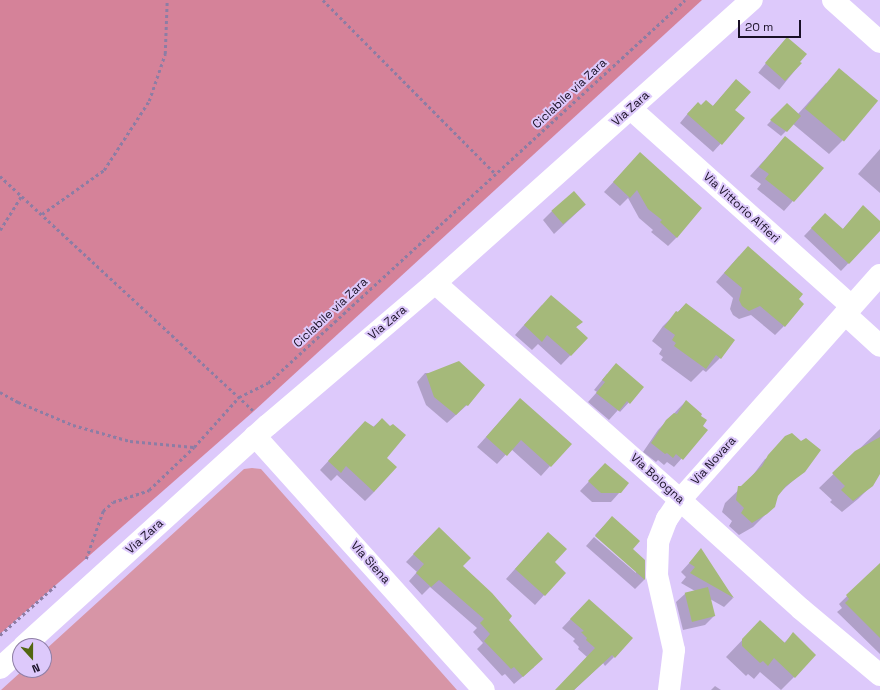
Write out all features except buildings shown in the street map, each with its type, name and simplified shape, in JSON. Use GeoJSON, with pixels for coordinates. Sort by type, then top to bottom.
{"type":"FeatureCollection","features":[{"type":"Feature","properties":{"kind":"street","name":"Via Zara"},"geometry":{"type":"LineString","coordinates":[[33,638],[262,431],[435,283],[752,0]]}},
{"type":"Feature","properties":{"kind":"street"},"geometry":{"type":"LineString","coordinates":[[833,0],[880,42]]}},
{"type":"Feature","properties":{"kind":"street","name":"Via Vittorio Alfieri"},"geometry":{"type":"LineString","coordinates":[[630,109],[848,310],[880,346]]}},
{"type":"Feature","properties":{"kind":"street","name":"Via Novara"},"geometry":{"type":"LineString","coordinates":[[669,690],[674,650],[657,575],[657,551],[663,528],[680,500],[848,310],[878,282]]}},
{"type":"Feature","properties":{"kind":"street","name":"Via Bologna"},"geometry":{"type":"LineString","coordinates":[[435,283],[801,609],[880,675]]}},
{"type":"Feature","properties":{"kind":"street","name":"Via Siena"},"geometry":{"type":"LineString","coordinates":[[262,431],[484,690]]}},
{"type":"Feature","properties":{"kind":"street"},"geometry":{"type":"LineString","coordinates":[[0,668],[12,657]]}},
{"type":"Feature","properties":{"kind":"path"},"geometry":{"type":"LineString","coordinates":[[42,214],[104,170],[149,101],[165,54],[167,0]]}},
{"type":"Feature","properties":{"kind":"path"},"geometry":{"type":"LineString","coordinates":[[323,0],[496,174]]}},
{"type":"Feature","properties":{"kind":"path","name":"Ciclabile via Zara"},"geometry":{"type":"LineString","coordinates":[[81,563],[87,558],[103,511],[113,502],[149,490],[194,447],[240,398],[268,383],[685,0]]}},
{"type":"Feature","properties":{"kind":"path"},"geometry":{"type":"LineString","coordinates":[[0,176],[240,398],[262,431]]}},
{"type":"Feature","properties":{"kind":"path"},"geometry":{"type":"LineString","coordinates":[[0,230],[22,196]]}},
{"type":"Feature","properties":{"kind":"path"},"geometry":{"type":"LineString","coordinates":[[0,392],[18,402],[73,425],[130,441],[194,447]]}},
{"type":"Feature","properties":{"kind":"path"},"geometry":{"type":"LineString","coordinates":[[0,634],[58,584]]}},
{"type":"Feature","properties":{"kind":"shaded area"},"geometry":{"type":"Polygon","coordinates":[[[0,0],[702,0],[254,411],[0,634],[0,0]]]}},
{"type":"Feature","properties":{"kind":"shaded area"},"geometry":{"type":"Polygon","coordinates":[[[244,469],[261,469],[457,690],[1,690],[14,678],[52,678],[52,644],[244,469]]]}}]}
